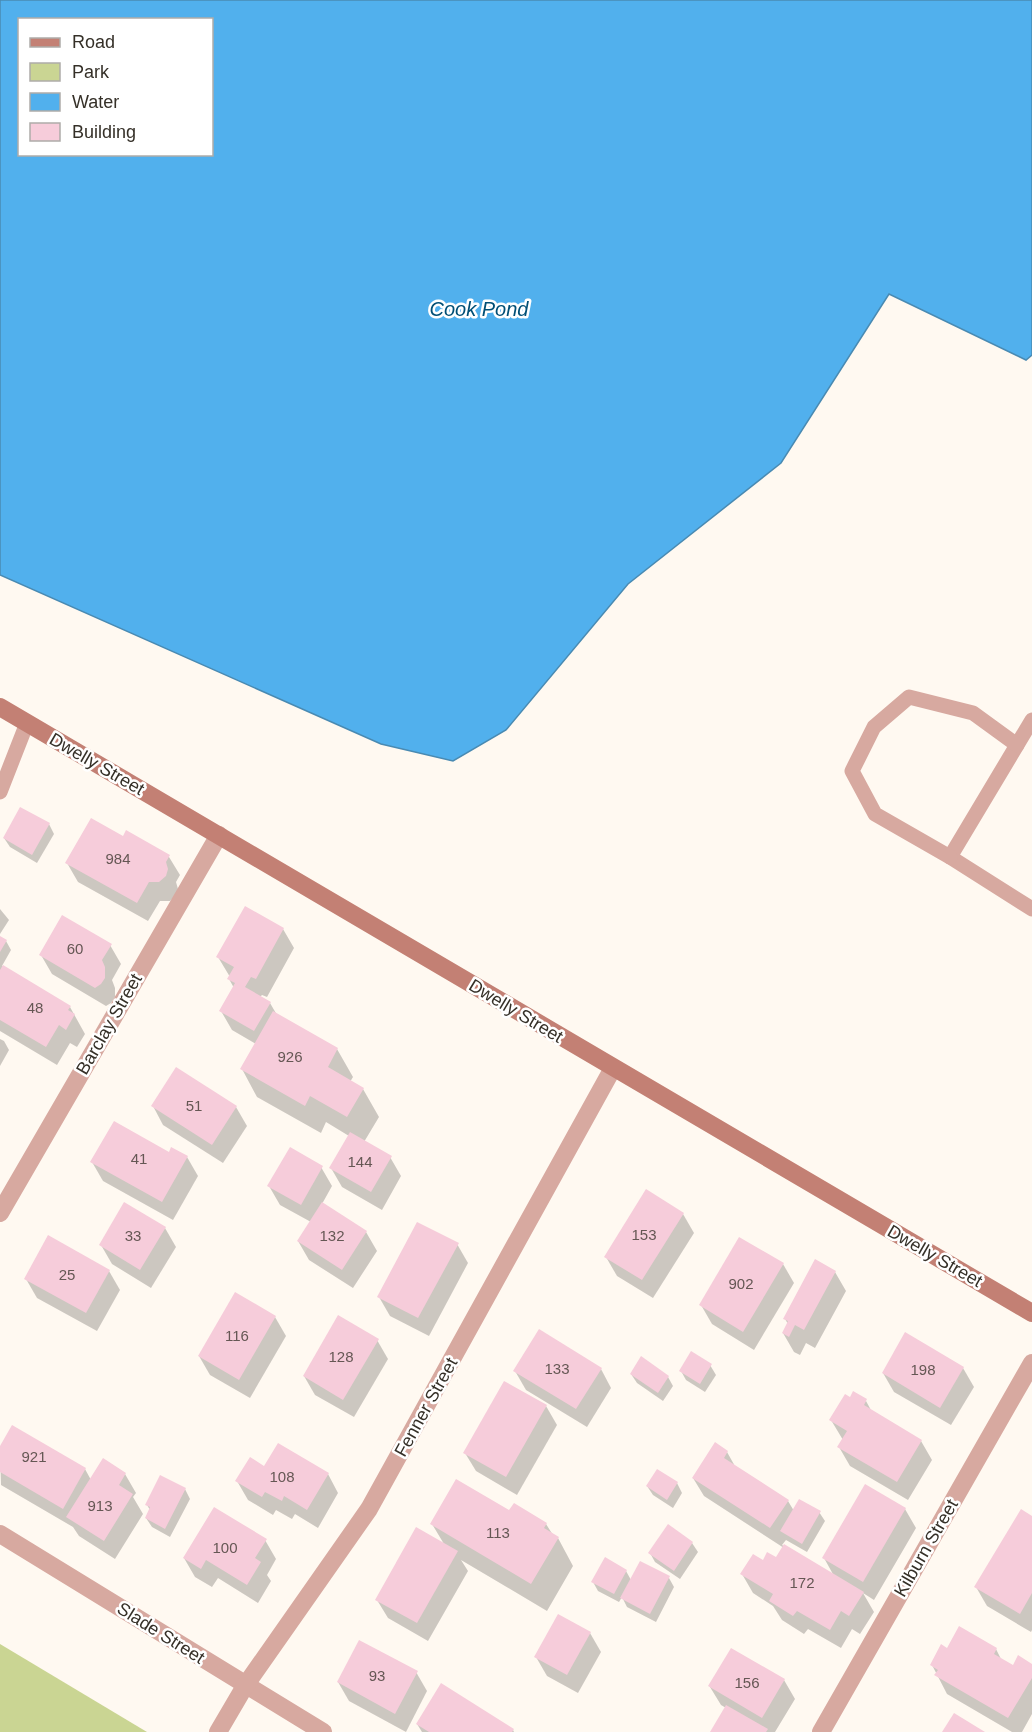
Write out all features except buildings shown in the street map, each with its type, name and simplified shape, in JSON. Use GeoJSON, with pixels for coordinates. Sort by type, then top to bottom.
{"type":"FeatureCollection","features":[{"type":"Feature","properties":{"kind":"main road","name":"Dwelly Street"},"geometry":{"type":"LineString","coordinates":[[0,707],[1032,1313]]}},
{"type":"Feature","properties":{"kind":"street","name":"Barclay Street"},"geometry":{"type":"LineString","coordinates":[[0,1213],[219,835]]}},
{"type":"Feature","properties":{"kind":"street","name":"Fenner Street"},"geometry":{"type":"LineString","coordinates":[[218,1732],[245,1686],[369,1509],[613,1068]]}},
{"type":"Feature","properties":{"kind":"street","name":"Kilburn Street"},"geometry":{"type":"LineString","coordinates":[[821,1732],[1032,1363]]}},
{"type":"Feature","properties":{"kind":"street","name":"Slade Street"},"geometry":{"type":"LineString","coordinates":[[0,1534],[323,1732]]}},
{"type":"Feature","properties":{"kind":"lane"},"geometry":{"type":"LineString","coordinates":[[1017,745],[973,713],[909,697],[874,727],[852,771],[875,814],[950,857],[1032,909]]}},
{"type":"Feature","properties":{"kind":"lane"},"geometry":{"type":"LineString","coordinates":[[950,857],[1032,720]]}},
{"type":"Feature","properties":{"kind":"lane"},"geometry":{"type":"LineString","coordinates":[[0,792],[27,723]]}},
{"type":"Feature","properties":{"kind":"green space"},"geometry":{"type":"Polygon","coordinates":[[[0,1644],[147,1732],[0,1732],[0,1644]]]}},
{"type":"Feature","properties":{"kind":"water","name":"Cook Pond"},"geometry":{"type":"Polygon","coordinates":[[[0,0],[1032,0],[1032,355],[1026,360],[889,294],[781,463],[628,584],[506,730],[453,761],[381,744],[0,575],[0,0]]]}}]}
